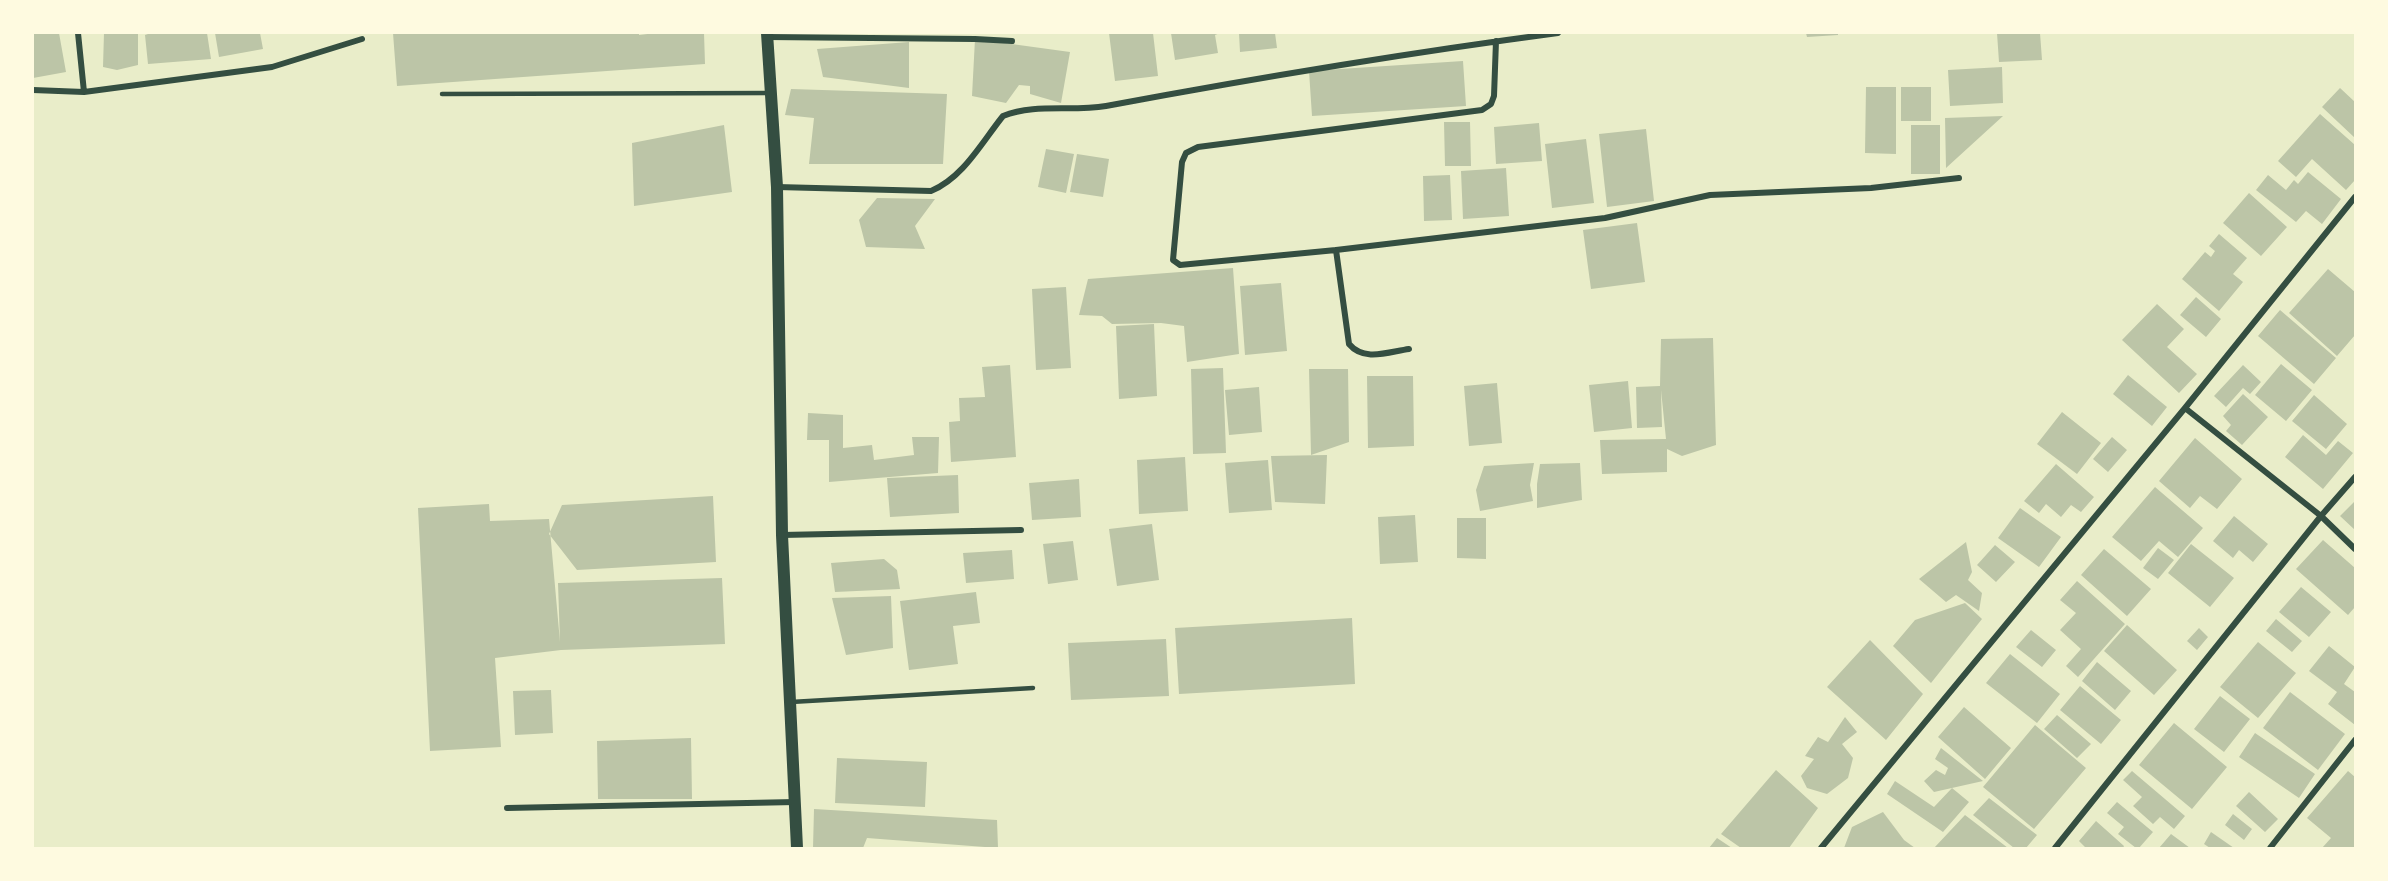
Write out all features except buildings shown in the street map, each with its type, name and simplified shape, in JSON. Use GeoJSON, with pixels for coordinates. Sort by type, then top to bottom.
{"type":"FeatureCollection","features":[{"type":"Feature","properties":{"kind":"main road"},"geometry":{"type":"LineString","coordinates":[[767,35],[777,186],[782,535],[797,848]]}},
{"type":"Feature","properties":{"kind":"street"},"geometry":{"type":"LineString","coordinates":[[78,33],[84,93]]}},
{"type":"Feature","properties":{"kind":"street"},"geometry":{"type":"LineString","coordinates":[[777,186],[931,191],[944,186],[954,178],[1003,116],[1024,109],[1087,109],[1229,82],[1558,33]]}},
{"type":"Feature","properties":{"kind":"street"},"geometry":{"type":"LineString","coordinates":[[767,35],[1012,41]]}},
{"type":"Feature","properties":{"kind":"street"},"geometry":{"type":"LineString","coordinates":[[33,90],[84,93],[272,67],[362,39]]}},
{"type":"Feature","properties":{"kind":"street"},"geometry":{"type":"LineString","coordinates":[[1496,41],[1494,96],[1491,104],[1482,110],[1198,147],[1186,153],[1182,162],[1173,260],[1179,265],[1336,250],[1605,218],[1710,195],[1871,188],[1959,178]]}},
{"type":"Feature","properties":{"kind":"street"},"geometry":{"type":"LineString","coordinates":[[1821,848],[2185,408],[2355,197]]}},
{"type":"Feature","properties":{"kind":"street"},"geometry":{"type":"LineString","coordinates":[[1336,250],[1349,344],[1355,351],[1364,355],[1409,349]]}},
{"type":"Feature","properties":{"kind":"street"},"geometry":{"type":"LineString","coordinates":[[2185,408],[2321,516],[2355,549]]}},
{"type":"Feature","properties":{"kind":"street"},"geometry":{"type":"LineString","coordinates":[[2055,848],[2321,516],[2355,477]]}},
{"type":"Feature","properties":{"kind":"street"},"geometry":{"type":"LineString","coordinates":[[782,535],[1021,530]]}},
{"type":"Feature","properties":{"kind":"street"},"geometry":{"type":"LineString","coordinates":[[2271,848],[2355,740]]}},
{"type":"Feature","properties":{"kind":"street"},"geometry":{"type":"LineString","coordinates":[[507,808],[795,802]]}},
{"type":"Feature","properties":{"kind":"lane"},"geometry":{"type":"LineString","coordinates":[[442,94],[770,93]]}},
{"type":"Feature","properties":{"kind":"lane"},"geometry":{"type":"LineString","coordinates":[[791,702],[1033,688]]}}]}
